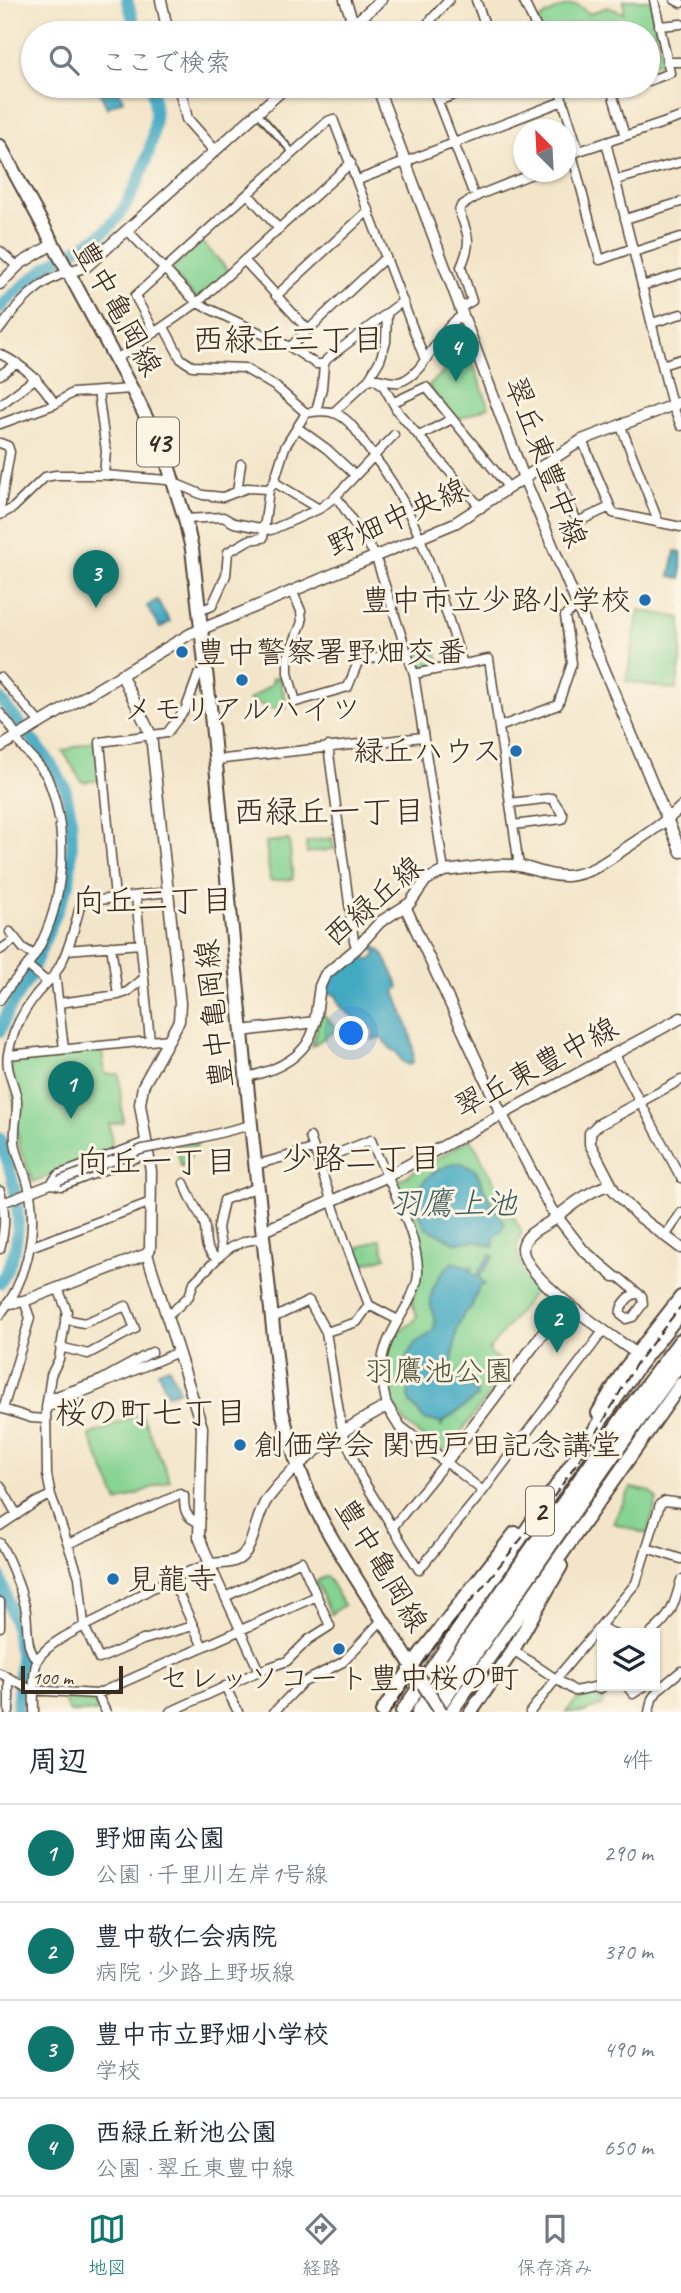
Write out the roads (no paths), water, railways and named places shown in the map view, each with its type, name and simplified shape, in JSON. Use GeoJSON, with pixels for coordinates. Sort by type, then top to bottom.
{"type":"FeatureCollection","features":[{"type":"Feature","properties":{"kind":"highway"},"geometry":{"type":"LineString","coordinates":[[419,1712],[626,1414],[681,1341]]}},
{"type":"Feature","properties":{"kind":"highway"},"geometry":{"type":"LineString","coordinates":[[434,1712],[603,1468],[681,1361]]}},
{"type":"Feature","properties":{"kind":"main road","name":"豊中亀岡線"},"geometry":{"type":"LineString","coordinates":[[0,146],[161,447],[185,519],[192,549],[201,629],[282,1411],[298,1467],[320,1518],[441,1712]]}},
{"type":"Feature","properties":{"kind":"main road"},"geometry":{"type":"LineString","coordinates":[[579,1455],[587,1430],[617,1380],[681,1297]]}},
{"type":"Feature","properties":{"kind":"main road","name":"2"},"geometry":{"type":"LineString","coordinates":[[402,1712],[639,1365],[681,1312]]}},
{"type":"Feature","properties":{"kind":"main road","name":"2"},"geometry":{"type":"LineString","coordinates":[[451,1712],[681,1384]]}},
{"type":"Feature","properties":{"kind":"main road"},"geometry":{"type":"LineString","coordinates":[[382,1712],[527,1517],[565,1474]]}},
{"type":"Feature","properties":{"kind":"main road"},"geometry":{"type":"LineString","coordinates":[[471,1712],[513,1650],[591,1510]]}},
{"type":"Feature","properties":{"kind":"street"},"geometry":{"type":"LineString","coordinates":[[161,0],[165,21]]}},
{"type":"Feature","properties":{"kind":"street"},"geometry":{"type":"LineString","coordinates":[[345,0],[353,21]]}},
{"type":"Feature","properties":{"kind":"street"},"geometry":{"type":"LineString","coordinates":[[363,21],[381,0]]}},
{"type":"Feature","properties":{"kind":"street"},"geometry":{"type":"LineString","coordinates":[[430,21],[449,0]]}},
{"type":"Feature","properties":{"kind":"street"},"geometry":{"type":"LineString","coordinates":[[476,0],[484,21]]}},
{"type":"Feature","properties":{"kind":"street"},"geometry":{"type":"LineString","coordinates":[[523,0],[534,21]]}},
{"type":"Feature","properties":{"kind":"street"},"geometry":{"type":"LineString","coordinates":[[654,0],[658,21]]}},
{"type":"Feature","properties":{"kind":"street"},"geometry":{"type":"LineString","coordinates":[[675,0],[681,3]]}},
{"type":"Feature","properties":{"kind":"street"},"geometry":{"type":"LineString","coordinates":[[660,26],[681,24]]}},
{"type":"Feature","properties":{"kind":"street"},"geometry":{"type":"LineString","coordinates":[[660,30],[670,73],[660,77]]}},
{"type":"Feature","properties":{"kind":"street"},"geometry":{"type":"LineString","coordinates":[[667,62],[681,62]]}},
{"type":"Feature","properties":{"kind":"street"},"geometry":{"type":"LineString","coordinates":[[182,98],[187,119],[215,151]]}},
{"type":"Feature","properties":{"kind":"street"},"geometry":{"type":"LineString","coordinates":[[0,330],[30,294],[67,270],[87,266],[274,98]]}},
{"type":"Feature","properties":{"kind":"street","name":"翠丘東豊中線"},"geometry":{"type":"LineString","coordinates":[[381,98],[524,478],[681,852]]}},
{"type":"Feature","properties":{"kind":"street"},"geometry":{"type":"LineString","coordinates":[[437,98],[472,190]]}},
{"type":"Feature","properties":{"kind":"street"},"geometry":{"type":"LineString","coordinates":[[438,101],[446,98]]}},
{"type":"Feature","properties":{"kind":"street"},"geometry":{"type":"LineString","coordinates":[[562,98],[566,119]]}},
{"type":"Feature","properties":{"kind":"street"},"geometry":{"type":"LineString","coordinates":[[614,98],[625,136]]}},
{"type":"Feature","properties":{"kind":"street"},"geometry":{"type":"LineString","coordinates":[[358,180],[563,101]]}},
{"type":"Feature","properties":{"kind":"street"},"geometry":{"type":"LineString","coordinates":[[576,153],[681,117]]}},
{"type":"Feature","properties":{"kind":"street"},"geometry":{"type":"LineString","coordinates":[[262,118],[293,153]]}},
{"type":"Feature","properties":{"kind":"street"},"geometry":{"type":"LineString","coordinates":[[155,333],[135,296],[333,119],[425,360]]}},
{"type":"Feature","properties":{"kind":"street"},"geometry":{"type":"LineString","coordinates":[[606,142],[662,365],[677,403],[681,426]]}},
{"type":"Feature","properties":{"kind":"street"},"geometry":{"type":"LineString","coordinates":[[616,180],[681,162]]}},
{"type":"Feature","properties":{"kind":"street"},"geometry":{"type":"LineString","coordinates":[[116,360],[198,303],[351,163]]}},
{"type":"Feature","properties":{"kind":"street"},"geometry":{"type":"LineString","coordinates":[[576,169],[600,260],[681,237]]}},
{"type":"Feature","properties":{"kind":"street"},"geometry":{"type":"LineString","coordinates":[[333,413],[371,379],[399,382],[405,379],[425,360],[448,325],[472,301],[461,267],[469,249],[470,237],[459,211],[461,206],[479,195],[513,182]]}},
{"type":"Feature","properties":{"kind":"street"},"geometry":{"type":"LineString","coordinates":[[248,194],[279,229]]}},
{"type":"Feature","properties":{"kind":"street"},"geometry":{"type":"LineString","coordinates":[[625,219],[681,202]]}},
{"type":"Feature","properties":{"kind":"street"},"geometry":{"type":"LineString","coordinates":[[276,296],[369,210]]}},
{"type":"Feature","properties":{"kind":"street"},"geometry":{"type":"LineString","coordinates":[[128,230],[198,303],[290,347],[316,364],[324,364]]}},
{"type":"Feature","properties":{"kind":"street"},"geometry":{"type":"LineString","coordinates":[[0,284],[18,267],[54,245]]}},
{"type":"Feature","properties":{"kind":"street"},"geometry":{"type":"LineString","coordinates":[[0,251],[18,267]]}},
{"type":"Feature","properties":{"kind":"street"},"geometry":{"type":"LineString","coordinates":[[290,347],[386,257]]}},
{"type":"Feature","properties":{"kind":"street"},"geometry":{"type":"LineString","coordinates":[[244,260],[308,330]]}},
{"type":"Feature","properties":{"kind":"street"},"geometry":{"type":"LineString","coordinates":[[642,286],[681,274]]}},
{"type":"Feature","properties":{"kind":"street"},"geometry":{"type":"LineString","coordinates":[[316,411],[327,359],[403,301]]}},
{"type":"Feature","properties":{"kind":"street"},"geometry":{"type":"LineString","coordinates":[[387,313],[386,342],[380,360],[368,377],[383,385],[398,412],[481,508]]}},
{"type":"Feature","properties":{"kind":"street"},"geometry":{"type":"LineString","coordinates":[[652,323],[681,314]]}},
{"type":"Feature","properties":{"kind":"street"},"geometry":{"type":"LineString","coordinates":[[164,327],[181,359],[192,366],[244,368],[276,387],[306,414]]}},
{"type":"Feature","properties":{"kind":"street"},"geometry":{"type":"LineString","coordinates":[[0,354],[36,378],[55,404]]}},
{"type":"Feature","properties":{"kind":"street"},"geometry":{"type":"LineString","coordinates":[[662,365],[681,359]]}},
{"type":"Feature","properties":{"kind":"street"},"geometry":{"type":"LineString","coordinates":[[0,375],[17,363]]}},
{"type":"Feature","properties":{"kind":"street"},"geometry":{"type":"LineString","coordinates":[[0,404],[36,378]]}},
{"type":"Feature","properties":{"kind":"street"},"geometry":{"type":"LineString","coordinates":[[394,402],[426,387],[509,488]]}},
{"type":"Feature","properties":{"kind":"street"},"geometry":{"type":"LineString","coordinates":[[3,421],[55,404],[72,393],[132,389]]}},
{"type":"Feature","properties":{"kind":"street"},"geometry":{"type":"LineString","coordinates":[[98,391],[106,451],[104,475]]}},
{"type":"Feature","properties":{"kind":"street","name":"野畑中央線"},"geometry":{"type":"LineString","coordinates":[[0,747],[201,629],[455,523],[582,440],[677,403]]}},
{"type":"Feature","properties":{"kind":"street"},"geometry":{"type":"LineString","coordinates":[[199,611],[212,606],[226,575],[228,552],[249,540],[261,540],[264,535],[272,485],[285,447],[306,414],[316,411],[333,413],[339,415],[360,435],[397,492],[419,533],[463,664]]}},
{"type":"Feature","properties":{"kind":"street"},"geometry":{"type":"LineString","coordinates":[[419,436],[452,419]]}},
{"type":"Feature","properties":{"kind":"street"},"geometry":{"type":"LineString","coordinates":[[621,424],[659,523]]}},
{"type":"Feature","properties":{"kind":"street"},"geometry":{"type":"LineString","coordinates":[[298,428],[327,449],[355,475]]}},
{"type":"Feature","properties":{"kind":"street"},"geometry":{"type":"LineString","coordinates":[[185,519],[223,517],[234,523],[271,530],[319,509],[336,496],[394,435]]}},
{"type":"Feature","properties":{"kind":"street"},"geometry":{"type":"LineString","coordinates":[[582,440],[613,513],[681,527]]}},
{"type":"Feature","properties":{"kind":"street"},"geometry":{"type":"LineString","coordinates":[[0,443],[8,446],[10,452],[0,509]]}},
{"type":"Feature","properties":{"kind":"street"},"geometry":{"type":"LineString","coordinates":[[552,460],[577,522],[610,507]]}},
{"type":"Feature","properties":{"kind":"street"},"geometry":{"type":"LineString","coordinates":[[237,492],[241,464]]}},
{"type":"Feature","properties":{"kind":"street"},"geometry":{"type":"LineString","coordinates":[[0,515],[13,508],[45,477],[56,475],[104,475],[167,480],[203,495],[223,497],[272,485],[319,509]]}},
{"type":"Feature","properties":{"kind":"street"},"geometry":{"type":"LineString","coordinates":[[336,496],[375,555],[414,674],[444,871]]}},
{"type":"Feature","properties":{"kind":"street"},"geometry":{"type":"LineString","coordinates":[[292,590],[303,622],[288,657],[288,673],[296,702],[348,687],[358,662],[406,650]]}},
{"type":"Feature","properties":{"kind":"street"},"geometry":{"type":"LineString","coordinates":[[499,727],[558,705],[572,663],[565,616],[576,606]]}},
{"type":"Feature","properties":{"kind":"street"},"geometry":{"type":"LineString","coordinates":[[414,674],[489,659],[519,866]]}},
{"type":"Feature","properties":{"kind":"street"},"geometry":{"type":"LineString","coordinates":[[115,898],[100,742],[167,733],[186,708],[198,675],[205,671]]}},
{"type":"Feature","properties":{"kind":"street"},"geometry":{"type":"LineString","coordinates":[[121,674],[151,736],[180,1003],[179,1021],[143,1086],[140,1104],[151,1171],[147,1254],[202,1427],[199,1538],[259,1671]]}},
{"type":"Feature","properties":{"kind":"street"},"geometry":{"type":"LineString","coordinates":[[0,677],[39,723]]}},
{"type":"Feature","properties":{"kind":"street"},"geometry":{"type":"LineString","coordinates":[[0,713],[46,775],[53,794],[62,839],[61,862],[47,932],[34,955],[0,1000]]}},
{"type":"Feature","properties":{"kind":"street"},"geometry":{"type":"LineString","coordinates":[[215,760],[423,737]]}},
{"type":"Feature","properties":{"kind":"street"},"geometry":{"type":"LineString","coordinates":[[328,746],[357,948]]}},
{"type":"Feature","properties":{"kind":"street"},"geometry":{"type":"LineString","coordinates":[[510,803],[552,798],[564,815],[562,819],[513,825]]}},
{"type":"Feature","properties":{"kind":"street","name":"西緑丘線"},"geometry":{"type":"LineString","coordinates":[[316,1022],[323,978],[357,948],[380,922],[413,899],[426,880],[444,871],[519,866],[552,876],[573,875],[591,870],[605,864],[666,821],[681,807]]}},
{"type":"Feature","properties":{"kind":"street"},"geometry":{"type":"LineString","coordinates":[[0,1315],[19,1283],[30,1247],[32,1215],[16,1148],[14,1135],[17,1105],[7,1068],[8,1055],[21,1016],[55,974],[66,950],[80,902],[168,892]]}},
{"type":"Feature","properties":{"kind":"street"},"geometry":{"type":"LineString","coordinates":[[136,896],[150,1041]]}},
{"type":"Feature","properties":{"kind":"street"},"geometry":{"type":"LineString","coordinates":[[405,906],[501,1113],[556,1217],[583,1250],[628,1290],[628,1298],[620,1312],[623,1317],[629,1319],[643,1304],[643,1298],[626,1282],[614,1276]]}},
{"type":"Feature","properties":{"kind":"street"},"geometry":{"type":"LineString","coordinates":[[0,950],[13,935],[23,948],[34,955]]}},
{"type":"Feature","properties":{"kind":"street"},"geometry":{"type":"LineString","coordinates":[[66,950],[141,943]]}},
{"type":"Feature","properties":{"kind":"street"},"geometry":{"type":"LineString","coordinates":[[111,946],[118,995]]}},
{"type":"Feature","properties":{"kind":"street"},"geometry":{"type":"LineString","coordinates":[[27,965],[47,982]]}},
{"type":"Feature","properties":{"kind":"street"},"geometry":{"type":"LineString","coordinates":[[55,974],[64,1049]]}},
{"type":"Feature","properties":{"kind":"street"},"geometry":{"type":"LineString","coordinates":[[59,1003],[118,995],[127,992],[144,978]]}},
{"type":"Feature","properties":{"kind":"street","name":"翠丘東豊中線"},"geometry":{"type":"LineString","coordinates":[[263,1234],[386,1177],[681,1018]]}},
{"type":"Feature","properties":{"kind":"street"},"geometry":{"type":"LineString","coordinates":[[242,1031],[316,1022],[310,1041],[287,1062],[270,1072],[246,1077]]}},
{"type":"Feature","properties":{"kind":"street"},"geometry":{"type":"LineString","coordinates":[[8,1055],[170,1039]]}},
{"type":"Feature","properties":{"kind":"street"},"geometry":{"type":"LineString","coordinates":[[614,1054],[681,1178]]}},
{"type":"Feature","properties":{"kind":"street"},"geometry":{"type":"LineString","coordinates":[[613,1189],[590,1144],[590,1133],[598,1125],[681,1080]]}},
{"type":"Feature","properties":{"kind":"street"},"geometry":{"type":"LineString","coordinates":[[3,1203],[143,1149],[251,1125]]}},
{"type":"Feature","properties":{"kind":"street"},"geometry":{"type":"LineString","coordinates":[[310,1137],[369,1305],[398,1320]]}},
{"type":"Feature","properties":{"kind":"street"},"geometry":{"type":"LineString","coordinates":[[318,1161],[371,1140],[413,1236],[418,1259],[418,1279],[412,1296],[386,1341],[381,1359],[387,1406],[401,1427],[483,1491]]}},
{"type":"Feature","properties":{"kind":"street"},"geometry":{"type":"LineString","coordinates":[[55,1183],[58,1175],[146,1142]]}},
{"type":"Feature","properties":{"kind":"street"},"geometry":{"type":"LineString","coordinates":[[255,1165],[313,1149]]}},
{"type":"Feature","properties":{"kind":"street"},"geometry":{"type":"LineString","coordinates":[[55,1183],[62,1186],[148,1153]]}},
{"type":"Feature","properties":{"kind":"street"},"geometry":{"type":"LineString","coordinates":[[184,1183],[197,1214],[203,1220],[208,1252],[220,1256]]}},
{"type":"Feature","properties":{"kind":"street"},"geometry":{"type":"LineString","coordinates":[[630,1349],[565,1304],[528,1263],[523,1252],[524,1243],[530,1235],[556,1217],[608,1185],[636,1214],[681,1248]]}},
{"type":"Feature","properties":{"kind":"street"},"geometry":{"type":"LineString","coordinates":[[220,1256],[218,1228],[224,1200],[258,1187]]}},
{"type":"Feature","properties":{"kind":"street"},"geometry":{"type":"LineString","coordinates":[[0,1191],[4,1220],[0,1249]]}},
{"type":"Feature","properties":{"kind":"street"},"geometry":{"type":"LineString","coordinates":[[30,1247],[151,1202]]}},
{"type":"Feature","properties":{"kind":"street"},"geometry":{"type":"LineString","coordinates":[[665,1236],[681,1213]]}},
{"type":"Feature","properties":{"kind":"street"},"geometry":{"type":"LineString","coordinates":[[167,1317],[189,1296],[194,1282],[220,1256],[263,1234]]}},
{"type":"Feature","properties":{"kind":"street"},"geometry":{"type":"LineString","coordinates":[[9,1303],[24,1301],[147,1254]]}},
{"type":"Feature","properties":{"kind":"street"},"geometry":{"type":"LineString","coordinates":[[58,1288],[67,1311],[59,1359],[51,1375],[47,1404],[47,1475],[51,1495],[79,1577],[84,1625],[99,1659],[143,1640],[193,1626]]}},
{"type":"Feature","properties":{"kind":"street"},"geometry":{"type":"LineString","coordinates":[[628,1298],[639,1294]]}},
{"type":"Feature","properties":{"kind":"street"},"geometry":{"type":"LineString","coordinates":[[24,1301],[30,1318],[2,1408],[31,1418],[46,1419]]}},
{"type":"Feature","properties":{"kind":"street"},"geometry":{"type":"LineString","coordinates":[[271,1319],[309,1301],[326,1332],[342,1430],[361,1477],[419,1570],[483,1491],[604,1330]]}},
{"type":"Feature","properties":{"kind":"street"},"geometry":{"type":"LineString","coordinates":[[392,1528],[446,1462],[565,1304]]}},
{"type":"Feature","properties":{"kind":"street"},"geometry":{"type":"LineString","coordinates":[[326,1332],[357,1322],[369,1305]]}},
{"type":"Feature","properties":{"kind":"street"},"geometry":{"type":"LineString","coordinates":[[60,1347],[88,1354],[135,1329],[126,1307],[84,1323],[65,1320]]}},
{"type":"Feature","properties":{"kind":"street"},"geometry":{"type":"LineString","coordinates":[[47,1404],[101,1380],[152,1352]]}},
{"type":"Feature","properties":{"kind":"street"},"geometry":{"type":"LineString","coordinates":[[47,1404],[178,1352]]}},
{"type":"Feature","properties":{"kind":"street"},"geometry":{"type":"LineString","coordinates":[[34,1712],[32,1691],[37,1660],[44,1652],[84,1625],[109,1614],[171,1577],[210,1564],[235,1562],[244,1555],[266,1500],[298,1467],[342,1430],[387,1406]]}},
{"type":"Feature","properties":{"kind":"street"},"geometry":{"type":"LineString","coordinates":[[0,1485],[17,1515]]}},
{"type":"Feature","properties":{"kind":"street"},"geometry":{"type":"LineString","coordinates":[[68,1544],[180,1494],[184,1496],[184,1509],[189,1518],[198,1522]]}},
{"type":"Feature","properties":{"kind":"street"},"geometry":{"type":"LineString","coordinates":[[0,1526],[51,1495]]}},
{"type":"Feature","properties":{"kind":"street"},"geometry":{"type":"LineString","coordinates":[[530,1712],[636,1583],[660,1504],[665,1501],[681,1503]]}},
{"type":"Feature","properties":{"kind":"street"},"geometry":{"type":"LineString","coordinates":[[0,1543],[17,1580],[26,1611],[31,1654],[37,1660]]}},
{"type":"Feature","properties":{"kind":"street"},"geometry":{"type":"LineString","coordinates":[[647,1548],[681,1559]]}},
{"type":"Feature","properties":{"kind":"street"},"geometry":{"type":"LineString","coordinates":[[174,1711],[225,1686],[287,1661],[308,1640],[330,1626],[301,1561],[225,1597]]}},
{"type":"Feature","properties":{"kind":"street"},"geometry":{"type":"LineString","coordinates":[[171,1577],[203,1647]]}},
{"type":"Feature","properties":{"kind":"street"},"geometry":{"type":"LineString","coordinates":[[657,1628],[672,1612],[681,1580]]}},
{"type":"Feature","properties":{"kind":"street"},"geometry":{"type":"LineString","coordinates":[[0,1673],[32,1691],[97,1694],[317,1596]]}},
{"type":"Feature","properties":{"kind":"street"},"geometry":{"type":"LineString","coordinates":[[0,1602],[0,1627]]}},
{"type":"Feature","properties":{"kind":"street"},"geometry":{"type":"LineString","coordinates":[[274,1712],[302,1683],[343,1662],[382,1620]]}},
{"type":"Feature","properties":{"kind":"street"},"geometry":{"type":"LineString","coordinates":[[513,1650],[575,1691],[597,1688]]}},
{"type":"Feature","properties":{"kind":"street"},"geometry":{"type":"LineString","coordinates":[[660,1688],[681,1671]]}},
{"type":"Feature","properties":{"kind":"street"},"geometry":{"type":"LineString","coordinates":[[9,1712],[10,1679]]}},
{"type":"Feature","properties":{"kind":"street"},"geometry":{"type":"LineString","coordinates":[[225,1686],[238,1712]]}},
{"type":"Feature","properties":{"kind":"street"},"geometry":{"type":"LineString","coordinates":[[658,1691],[652,1699],[651,1709],[661,1712]]}},
{"type":"Feature","properties":{"kind":"street"},"geometry":{"type":"LineString","coordinates":[[97,1694],[106,1712]]}},
{"type":"Feature","properties":{"kind":"water"},"geometry":{"type":"Polygon","coordinates":[[[102,98],[122,98],[123,100],[107,108],[102,98]]]}},
{"type":"Feature","properties":{"kind":"water"},"geometry":{"type":"Polygon","coordinates":[[[675,551],[681,552],[681,578],[670,576],[675,551]]]}},
{"type":"Feature","properties":{"kind":"water"},"geometry":{"type":"Polygon","coordinates":[[[157,600],[170,622],[160,628],[147,606],[157,600]]]}},
{"type":"Feature","properties":{"kind":"water"},"geometry":{"type":"Polygon","coordinates":[[[371,944],[382,952],[399,987],[395,991],[413,1045],[413,1063],[409,1065],[402,1061],[381,1037],[372,1040],[374,1031],[346,1012],[337,996],[326,991],[334,974],[361,953],[369,961],[377,954],[368,945],[371,944]]]}},
{"type":"Feature","properties":{"kind":"water","name":"羽鷹上池"},"geometry":{"type":"Polygon","coordinates":[[[461,1163],[476,1170],[487,1196],[505,1223],[494,1237],[494,1247],[468,1241],[456,1243],[425,1227],[417,1207],[417,1192],[425,1179],[446,1166],[461,1163]]]}},
{"type":"Feature","properties":{"kind":"water"},"geometry":{"type":"Polygon","coordinates":[[[490,1255],[494,1256],[479,1278],[485,1284],[479,1287],[471,1308],[464,1313],[457,1330],[452,1364],[455,1375],[461,1382],[476,1390],[477,1397],[443,1422],[441,1427],[441,1422],[425,1420],[410,1403],[408,1394],[413,1375],[407,1356],[416,1343],[434,1328],[431,1294],[444,1271],[453,1262],[473,1268],[470,1272],[476,1276],[490,1255]]]}},
{"type":"Feature","properties":{"kind":"water"},"geometry":{"type":"Polygon","coordinates":[[[169,1367],[179,1390],[168,1395],[158,1371],[169,1367]]]}},
{"type":"Feature","properties":{"kind":"waterway"},"geometry":{"type":"LineString","coordinates":[[127,0],[133,21]]}},
{"type":"Feature","properties":{"kind":"waterway"},"geometry":{"type":"LineString","coordinates":[[0,308],[46,268],[99,236],[121,212],[139,180],[151,144],[155,112],[153,98]]}},
{"type":"Feature","properties":{"kind":"waterway"},"geometry":{"type":"LineString","coordinates":[[0,699],[47,758],[65,787],[71,816],[72,843],[69,883],[28,980],[8,1011],[0,1031]]}},
{"type":"Feature","properties":{"kind":"waterway"},"geometry":{"type":"LineString","coordinates":[[0,1138],[18,1212],[15,1247],[0,1283]]}},
{"type":"Feature","properties":{"kind":"waterway"},"geometry":{"type":"LineString","coordinates":[[0,1576],[15,1624],[21,1659],[17,1712]]}},
{"type":"Feature","properties":{"kind":"railway"},"geometry":{"type":"LineString","coordinates":[[390,1712],[435,1646],[546,1508],[595,1436],[636,1364],[681,1306]]}},
{"type":"Feature","properties":{"kind":"place","name":"西緑丘新池公園"},"geometry":{"type":"Point","coordinates":[456,382]}},
{"type":"Feature","properties":{"kind":"place","name":"豊中市立少路小学校"},"geometry":{"type":"Point","coordinates":[645,600]}},
{"type":"Feature","properties":{"kind":"place","name":"豊中市立野畑小学校"},"geometry":{"type":"Point","coordinates":[96,608]}},
{"type":"Feature","properties":{"kind":"place","name":"豊中警察署野畑交番"},"geometry":{"type":"Point","coordinates":[182,652]}},
{"type":"Feature","properties":{"kind":"place","name":"メモリアルハイツ"},"geometry":{"type":"Point","coordinates":[242,680]}},
{"type":"Feature","properties":{"kind":"place","name":"緑丘ハウス"},"geometry":{"type":"Point","coordinates":[516,751]}},
{"type":"Feature","properties":{"kind":"place","name":"野畑南公園"},"geometry":{"type":"Point","coordinates":[71,1119]}},
{"type":"Feature","properties":{"kind":"place","name":"豊中敬仁会病院"},"geometry":{"type":"Point","coordinates":[557,1353]}},
{"type":"Feature","properties":{"kind":"place","name":"創価学会 関西戸田記念講堂"},"geometry":{"type":"Point","coordinates":[240,1445]}},
{"type":"Feature","properties":{"kind":"place","name":"見龍寺"},"geometry":{"type":"Point","coordinates":[113,1579]}},
{"type":"Feature","properties":{"kind":"place","name":"セレッソコート豊中桜の町"},"geometry":{"type":"Point","coordinates":[339,1649]}},
{"type":"Feature","properties":{"kind":"district","name":"西緑丘三丁目"},"geometry":{"type":"Point","coordinates":[288,339]}},
{"type":"Feature","properties":{"kind":"district","name":"西緑丘一丁目"},"geometry":{"type":"Point","coordinates":[329,811]}},
{"type":"Feature","properties":{"kind":"district","name":"向丘二丁目"},"geometry":{"type":"Point","coordinates":[153,900]}},
{"type":"Feature","properties":{"kind":"district","name":"少路二丁目"},"geometry":{"type":"Point","coordinates":[361,1158]}},
{"type":"Feature","properties":{"kind":"district","name":"向丘一丁目"},"geometry":{"type":"Point","coordinates":[157,1161]}},
{"type":"Feature","properties":{"kind":"district","name":"桜の町七丁目"},"geometry":{"type":"Point","coordinates":[151,1412]}},
{"type":"Feature","properties":{"kind":"park label","name":"羽鷹池公園"},"geometry":{"type":"Point","coordinates":[439,1371]}}]}
